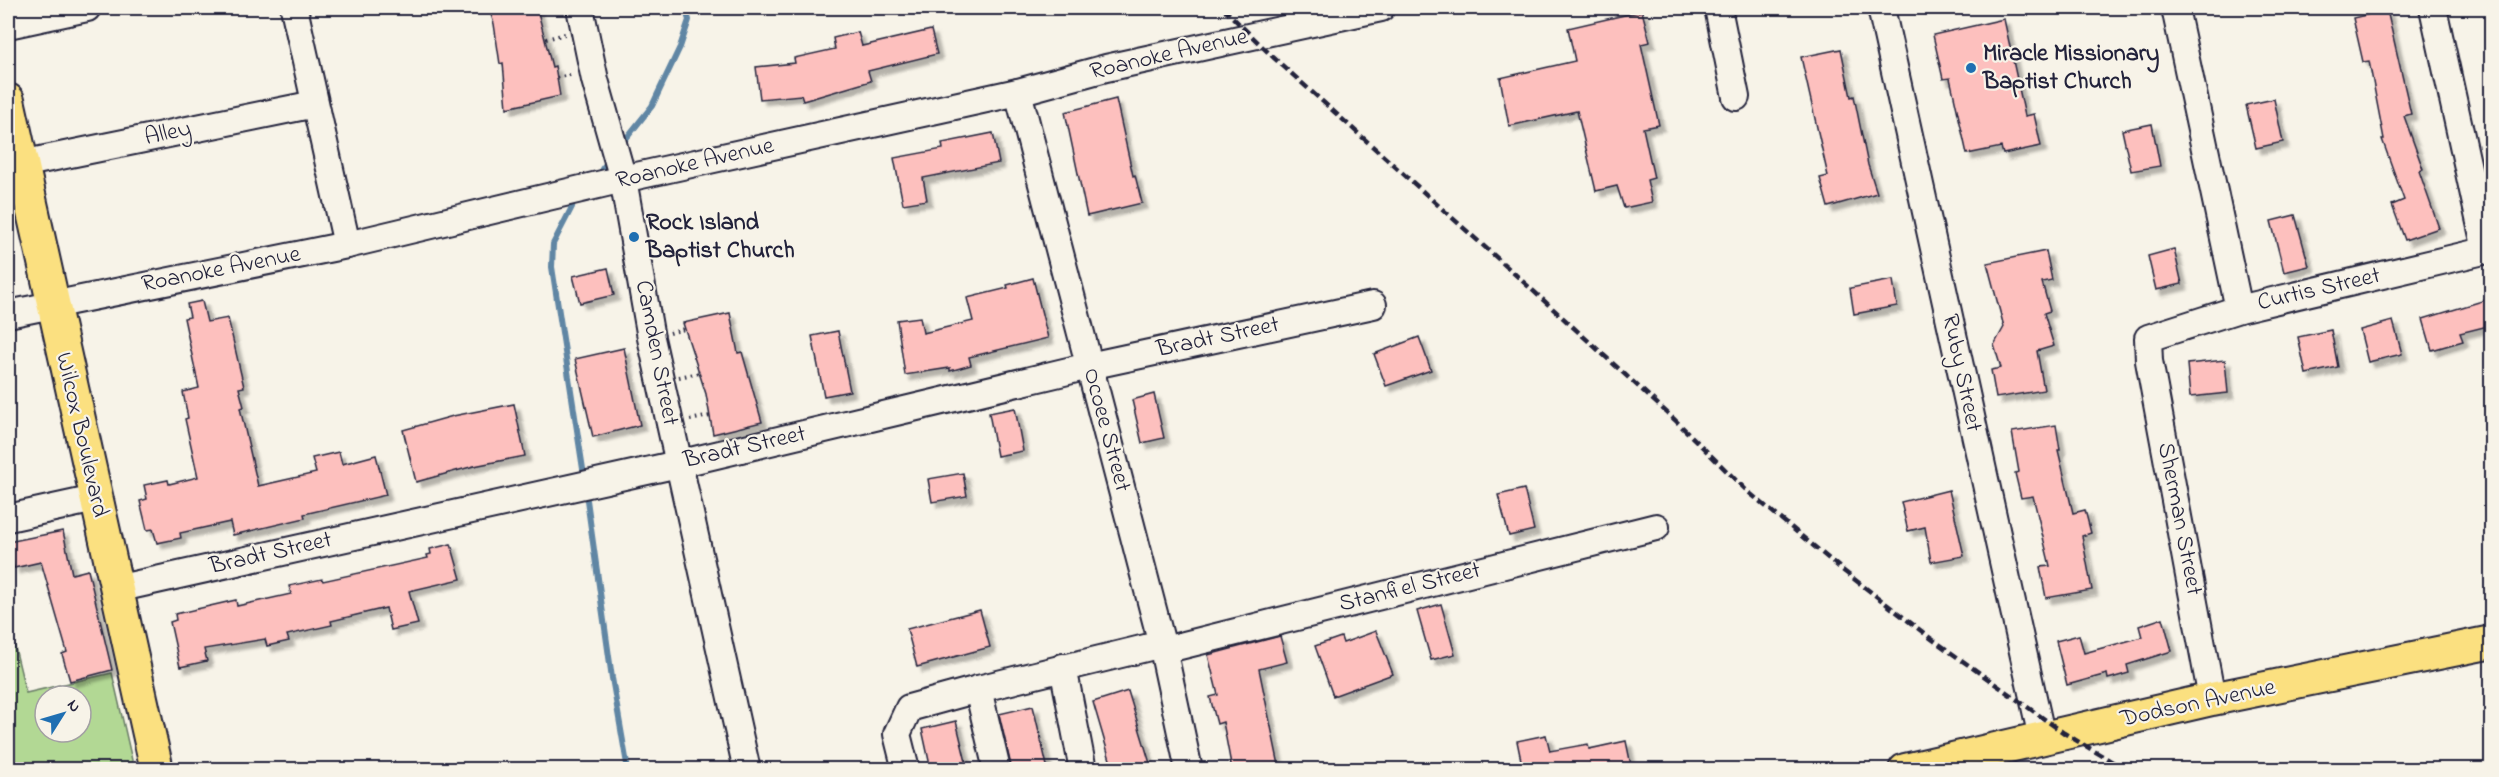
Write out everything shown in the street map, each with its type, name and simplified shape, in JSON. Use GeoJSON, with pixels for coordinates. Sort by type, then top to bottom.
{"type":"FeatureCollection","features":[{"type":"Feature","properties":{"kind":"main road","name":"Wilcox Boulevard"},"geometry":{"type":"LineString","coordinates":[[8,100],[157,770]]}},
{"type":"Feature","properties":{"kind":"main road","name":"Dodson Avenue"},"geometry":{"type":"LineString","coordinates":[[1905,770],[1965,763],[2042,738],[2212,699],[2492,642]]}},
{"type":"Feature","properties":{"kind":"street"},"geometry":{"type":"LineString","coordinates":[[8,25],[86,8]]}},
{"type":"Feature","properties":{"kind":"street"},"geometry":{"type":"LineString","coordinates":[[294,8],[346,245]]}},
{"type":"Feature","properties":{"kind":"street","name":"Camden Street"},"geometry":{"type":"LineString","coordinates":[[580,8],[595,80],[623,179],[651,338],[747,770]]}},
{"type":"Feature","properties":{"kind":"street","name":"Roanoke Avenue"},"geometry":{"type":"LineString","coordinates":[[8,314],[346,245],[623,179],[1018,92],[1106,68],[1381,8]]}},
{"type":"Feature","properties":{"kind":"street"},"geometry":{"type":"LineString","coordinates":[[1718,8],[1736,97]]}},
{"type":"Feature","properties":{"kind":"street","name":"Ruby Street"},"geometry":{"type":"LineString","coordinates":[[1881,8],[2042,738]]}},
{"type":"Feature","properties":{"kind":"street"},"geometry":{"type":"LineString","coordinates":[[2175,8],[2239,309]]}},
{"type":"Feature","properties":{"kind":"street"},"geometry":{"type":"LineString","coordinates":[[2433,8],[2489,250]]}},
{"type":"Feature","properties":{"kind":"street","name":"Ocoee Street"},"geometry":{"type":"LineString","coordinates":[[1018,92],[1163,647],[1189,770]]}},
{"type":"Feature","properties":{"kind":"street","name":"Alley"},"geometry":{"type":"LineString","coordinates":[[21,164],[315,104]]}},
{"type":"Feature","properties":{"kind":"street","name":"Curtis Street"},"geometry":{"type":"LineString","coordinates":[[2148,338],[2239,309],[2489,250]]}},
{"type":"Feature","properties":{"kind":"street","name":"Bradt Street"},"geometry":{"type":"LineString","coordinates":[[116,589],[678,464],[1089,366],[1373,305]]}},
{"type":"Feature","properties":{"kind":"street","name":"Sherman Street"},"geometry":{"type":"LineString","coordinates":[[2148,338],[2149,362],[2212,699]]}},
{"type":"Feature","properties":{"kind":"street"},"geometry":{"type":"LineString","coordinates":[[8,518],[95,499]]}},
{"type":"Feature","properties":{"kind":"street","name":"Stanfiel Street"},"geometry":{"type":"LineString","coordinates":[[906,770],[897,734],[909,708],[1063,668],[1163,647],[1656,527]]}},
{"type":"Feature","properties":{"kind":"street"},"geometry":{"type":"LineString","coordinates":[[1063,668],[1083,770]]}},
{"type":"Feature","properties":{"kind":"street"},"geometry":{"type":"LineString","coordinates":[[978,689],[997,770]]}},
{"type":"Feature","properties":{"kind":"green space"},"geometry":{"type":"Polygon","coordinates":[[[10,627],[26,693],[33,691],[33,744],[93,744],[93,684],[65,684],[112,673],[134,769],[8,769],[8,628],[10,627]]]}},
{"type":"Feature","properties":{"kind":"building"},"geometry":{"type":"Polygon","coordinates":[[[489,8],[537,8],[552,67],[555,66],[560,96],[507,108],[503,63],[500,64],[494,24],[489,8]]]}},
{"type":"Feature","properties":{"kind":"building"},"geometry":{"type":"Polygon","coordinates":[[[2387,10],[2411,114],[2404,116],[2423,169],[2419,171],[2439,228],[2405,240],[2392,205],[2404,200],[2382,139],[2384,139],[2369,61],[2363,62],[2353,18],[2387,10]]]}},
{"type":"Feature","properties":{"kind":"building"},"geometry":{"type":"Polygon","coordinates":[[[1642,11],[1650,42],[1641,44],[1659,125],[1643,128],[1654,178],[1647,180],[1652,202],[1624,208],[1617,186],[1596,191],[1577,111],[1509,126],[1500,78],[1575,61],[1568,28],[1642,11]]]}},
{"type":"Feature","properties":{"kind":"building"},"geometry":{"type":"Polygon","coordinates":[[[2004,19],[2025,116],[2034,114],[2041,146],[2003,154],[2001,147],[1967,154],[1950,78],[1943,79],[1933,35],[2004,19]]]}},
{"type":"Feature","properties":{"kind":"building"},"geometry":{"type":"Polygon","coordinates":[[[931,30],[937,54],[868,71],[871,81],[803,101],[801,95],[760,99],[756,67],[795,63],[794,58],[835,49],[833,38],[858,32],[862,46],[931,30]]]}},
{"type":"Feature","properties":{"kind":"building"},"geometry":{"type":"Polygon","coordinates":[[[1841,49],[1851,97],[1854,96],[1868,165],[1877,193],[1828,207],[1820,178],[1828,176],[1801,57],[1841,49]]]}},
{"type":"Feature","properties":{"kind":"building"},"geometry":{"type":"Polygon","coordinates":[[[1116,99],[1133,176],[1135,175],[1142,203],[1087,216],[1065,112],[1116,99]]]}},
{"type":"Feature","properties":{"kind":"building"},"geometry":{"type":"Polygon","coordinates":[[[2274,99],[2283,142],[2256,148],[2246,105],[2274,99]]]}},
{"type":"Feature","properties":{"kind":"building"},"geometry":{"type":"Polygon","coordinates":[[[2152,124],[2160,166],[2131,171],[2122,130],[2152,124]]]}},
{"type":"Feature","properties":{"kind":"building"},"geometry":{"type":"Polygon","coordinates":[[[993,133],[999,163],[923,178],[927,200],[903,204],[894,158],[943,149],[942,143],[993,133]]]}},
{"type":"Feature","properties":{"kind":"building"},"geometry":{"type":"Polygon","coordinates":[[[2295,215],[2309,266],[2284,272],[2271,221],[2295,215]]]}},
{"type":"Feature","properties":{"kind":"building"},"geometry":{"type":"Polygon","coordinates":[[[2174,249],[2182,284],[2156,290],[2148,256],[2174,249]]]}},
{"type":"Feature","properties":{"kind":"building"},"geometry":{"type":"Polygon","coordinates":[[[2046,251],[2052,280],[2042,282],[2050,311],[2044,313],[2054,346],[2037,351],[2044,390],[1996,398],[1991,370],[2001,368],[1994,345],[2004,327],[1987,263],[2046,251]]]}},
{"type":"Feature","properties":{"kind":"building"},"geometry":{"type":"Polygon","coordinates":[[[608,268],[614,295],[580,303],[573,276],[608,268]]]}},
{"type":"Feature","properties":{"kind":"building"},"geometry":{"type":"Polygon","coordinates":[[[1033,278],[1048,338],[969,357],[971,365],[950,371],[950,368],[905,375],[897,320],[920,317],[923,333],[973,321],[967,298],[1008,288],[1007,285],[1033,278]]]}},
{"type":"Feature","properties":{"kind":"building"},"geometry":{"type":"Polygon","coordinates":[[[1893,280],[1897,306],[1854,314],[1850,288],[1893,280]]]}},
{"type":"Feature","properties":{"kind":"building"},"geometry":{"type":"Polygon","coordinates":[[[2492,298],[2492,325],[2460,333],[2463,341],[2432,350],[2423,319],[2492,298]]]}},
{"type":"Feature","properties":{"kind":"building"},"geometry":{"type":"Polygon","coordinates":[[[202,301],[207,322],[228,318],[244,387],[239,388],[244,407],[240,408],[258,486],[316,473],[312,458],[339,452],[342,464],[376,455],[386,495],[304,514],[305,518],[233,535],[230,522],[180,533],[181,538],[157,543],[153,529],[147,530],[140,501],[147,499],[144,485],[168,480],[169,484],[198,477],[185,419],[188,418],[183,392],[199,388],[184,318],[190,317],[187,304],[202,301]]]}},
{"type":"Feature","properties":{"kind":"building"},"geometry":{"type":"Polygon","coordinates":[[[730,313],[738,353],[742,352],[762,422],[713,434],[706,394],[683,323],[730,313]]]}},
{"type":"Feature","properties":{"kind":"building"},"geometry":{"type":"Polygon","coordinates":[[[2393,321],[2402,354],[2368,362],[2360,330],[2393,321]]]}},
{"type":"Feature","properties":{"kind":"building"},"geometry":{"type":"Polygon","coordinates":[[[2331,330],[2338,367],[2306,374],[2298,337],[2331,330]]]}},
{"type":"Feature","properties":{"kind":"building"},"geometry":{"type":"Polygon","coordinates":[[[838,331],[850,391],[824,396],[812,336],[838,331]]]}},
{"type":"Feature","properties":{"kind":"building"},"geometry":{"type":"Polygon","coordinates":[[[1419,337],[1431,370],[1386,386],[1374,354],[1419,337]]]}},
{"type":"Feature","properties":{"kind":"building"},"geometry":{"type":"Polygon","coordinates":[[[624,348],[640,425],[593,437],[575,359],[624,348]]]}},
{"type":"Feature","properties":{"kind":"building"},"geometry":{"type":"Polygon","coordinates":[[[2225,360],[2228,393],[2190,397],[2187,364],[2225,360]]]}},
{"type":"Feature","properties":{"kind":"building"},"geometry":{"type":"Polygon","coordinates":[[[1154,394],[1164,438],[1142,443],[1132,400],[1154,394]]]}},
{"type":"Feature","properties":{"kind":"building"},"geometry":{"type":"Polygon","coordinates":[[[514,404],[525,456],[474,466],[416,482],[403,430],[453,416],[514,404]]]}},
{"type":"Feature","properties":{"kind":"building"},"geometry":{"type":"Polygon","coordinates":[[[1015,408],[1023,451],[997,456],[989,413],[1015,408]]]}},
{"type":"Feature","properties":{"kind":"building"},"geometry":{"type":"Polygon","coordinates":[[[2056,425],[2060,450],[2058,450],[2073,513],[2085,510],[2091,533],[2082,536],[2092,590],[2046,598],[2040,567],[2050,566],[2033,496],[2021,498],[2015,473],[2019,472],[2012,432],[2056,425]]]}},
{"type":"Feature","properties":{"kind":"building"},"geometry":{"type":"Polygon","coordinates":[[[963,473],[967,496],[932,502],[928,479],[963,473]]]}},
{"type":"Feature","properties":{"kind":"building"},"geometry":{"type":"Polygon","coordinates":[[[1524,489],[1534,530],[1509,536],[1498,495],[1524,489]]]}},
{"type":"Feature","properties":{"kind":"building"},"geometry":{"type":"Polygon","coordinates":[[[1949,490],[1964,556],[1931,562],[1925,527],[1908,531],[1901,502],[1949,490]]]}},
{"type":"Feature","properties":{"kind":"building"},"geometry":{"type":"Polygon","coordinates":[[[63,531],[72,574],[88,570],[112,670],[70,681],[62,654],[67,652],[41,562],[14,568],[8,542],[63,531]]]}},
{"type":"Feature","properties":{"kind":"building"},"geometry":{"type":"Polygon","coordinates":[[[451,544],[461,579],[409,591],[418,624],[391,630],[386,608],[331,621],[332,625],[287,635],[289,641],[267,646],[265,639],[204,649],[207,661],[180,667],[170,622],[176,620],[175,614],[236,600],[237,606],[291,594],[289,586],[322,579],[323,581],[428,558],[427,555],[431,554],[430,549],[451,544]]]}},
{"type":"Feature","properties":{"kind":"building"},"geometry":{"type":"Polygon","coordinates":[[[1441,604],[1455,654],[1431,660],[1417,611],[1441,604]]]}},
{"type":"Feature","properties":{"kind":"building"},"geometry":{"type":"Polygon","coordinates":[[[980,610],[990,647],[917,667],[907,629],[980,610]]]}},
{"type":"Feature","properties":{"kind":"building"},"geometry":{"type":"Polygon","coordinates":[[[2163,618],[2172,651],[2127,665],[2129,673],[2108,679],[2107,674],[2067,685],[2056,641],[2079,635],[2084,653],[2142,637],[2139,626],[2163,618]]]}},
{"type":"Feature","properties":{"kind":"building"},"geometry":{"type":"Polygon","coordinates":[[[1376,631],[1393,674],[1333,696],[1315,646],[1341,637],[1343,643],[1376,631]]]}},
{"type":"Feature","properties":{"kind":"building"},"geometry":{"type":"Polygon","coordinates":[[[1280,636],[1287,662],[1259,669],[1280,770],[1232,770],[1223,722],[1217,724],[1210,697],[1218,695],[1208,655],[1280,636]]]}},
{"type":"Feature","properties":{"kind":"building"},"geometry":{"type":"Polygon","coordinates":[[[1128,691],[1152,770],[1113,770],[1093,702],[1128,691]]]}},
{"type":"Feature","properties":{"kind":"building"},"geometry":{"type":"Polygon","coordinates":[[[1033,706],[1048,770],[1012,770],[999,714],[1033,706]]]}},
{"type":"Feature","properties":{"kind":"building"},"geometry":{"type":"Polygon","coordinates":[[[956,721],[968,770],[931,770],[922,729],[956,721]]]}},
{"type":"Feature","properties":{"kind":"building"},"geometry":{"type":"Polygon","coordinates":[[[1546,735],[1550,751],[1588,744],[1589,749],[1626,741],[1632,770],[1523,770],[1517,741],[1546,735]]]}},
{"type":"Feature","properties":{"kind":"waterway"},"geometry":{"type":"LineString","coordinates":[[621,145],[652,106],[680,47],[689,20],[685,8]]}},
{"type":"Feature","properties":{"kind":"waterway"},"geometry":{"type":"LineString","coordinates":[[602,169],[611,158]]}},
{"type":"Feature","properties":{"kind":"waterway"},"geometry":{"type":"LineString","coordinates":[[572,207],[553,244],[552,267],[583,469]]}},
{"type":"Feature","properties":{"kind":"waterway"},"geometry":{"type":"LineString","coordinates":[[587,500],[612,678],[628,770]]}},
{"type":"Feature","properties":{"kind":"railway"},"geometry":{"type":"LineString","coordinates":[[1223,8],[1273,57],[1675,420],[1746,490],[1845,572],[1929,637],[2064,733],[2126,770]]}},
{"type":"Feature","properties":{"kind":"place","name":"Miracle Missionary Baptist Church"},"geometry":{"type":"Point","coordinates":[1971,68]}},
{"type":"Feature","properties":{"kind":"place","name":"Rock Island Baptist Church"},"geometry":{"type":"Point","coordinates":[634,237]}}]}
